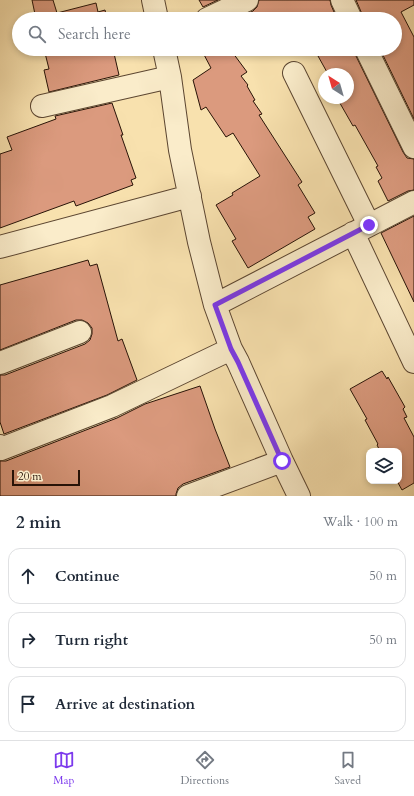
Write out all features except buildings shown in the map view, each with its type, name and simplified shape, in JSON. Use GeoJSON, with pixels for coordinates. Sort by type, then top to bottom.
{"type":"FeatureCollection","features":[{"type":"Feature","properties":{"kind":"street"},"geometry":{"type":"LineString","coordinates":[[153,0],[156,12]]}},
{"type":"Feature","properties":{"kind":"street"},"geometry":{"type":"LineString","coordinates":[[222,12],[247,0]]}},
{"type":"Feature","properties":{"kind":"street"},"geometry":{"type":"LineString","coordinates":[[342,0],[348,12]]}},
{"type":"Feature","properties":{"kind":"street"},"geometry":{"type":"LineString","coordinates":[[166,56],[170,77],[180,150],[199,242],[215,305],[231,349],[299,496]]}},
{"type":"Feature","properties":{"kind":"street"},"geometry":{"type":"LineString","coordinates":[[369,56],[414,147]]}},
{"type":"Feature","properties":{"kind":"street"},"geometry":{"type":"LineString","coordinates":[[294,73],[361,229],[414,362]]}},
{"type":"Feature","properties":{"kind":"street"},"geometry":{"type":"LineString","coordinates":[[42,106],[170,77]]}},
{"type":"Feature","properties":{"kind":"street"},"geometry":{"type":"LineString","coordinates":[[0,247],[190,196]]}},
{"type":"Feature","properties":{"kind":"street"},"geometry":{"type":"LineString","coordinates":[[215,305],[414,202]]}},
{"type":"Feature","properties":{"kind":"street"},"geometry":{"type":"LineString","coordinates":[[0,363],[80,332]]}},
{"type":"Feature","properties":{"kind":"street"},"geometry":{"type":"LineString","coordinates":[[0,448],[112,406],[231,349]]}},
{"type":"Feature","properties":{"kind":"street"},"geometry":{"type":"LineString","coordinates":[[188,496],[282,461]]}},
{"type":"Feature","properties":{"kind":"route"},"geometry":{"type":"LineString","coordinates":[[282,461],[231,349],[215,305],[369,225]]}}]}
